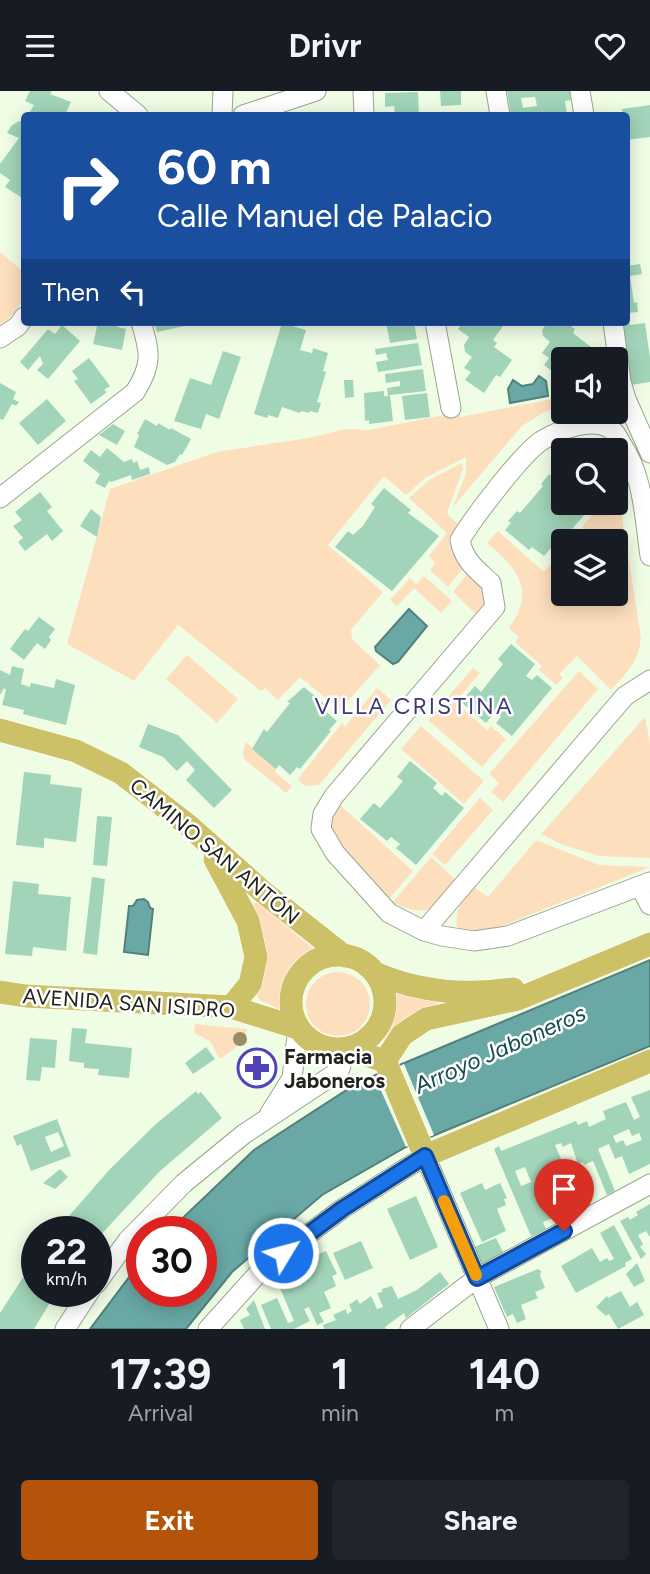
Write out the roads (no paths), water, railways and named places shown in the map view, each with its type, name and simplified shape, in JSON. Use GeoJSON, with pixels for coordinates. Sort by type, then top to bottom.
{"type":"FeatureCollection","features":[{"type":"Feature","properties":{"kind":"main road","name":"CAMINO SAN ANTÓN"},"geometry":{"type":"LineString","coordinates":[[0,730],[76,751],[121,773],[189,826],[263,892],[344,956]]}},
{"type":"Feature","properties":{"kind":"main road"},"geometry":{"type":"LineString","coordinates":[[189,826],[221,866],[248,921],[257,957],[250,984],[231,1007]]}},
{"type":"Feature","properties":{"kind":"main road"},"geometry":{"type":"LineString","coordinates":[[387,1065],[402,1035],[426,1019],[518,999],[650,944]]}},
{"type":"Feature","properties":{"kind":"main road"},"geometry":{"type":"LineString","coordinates":[[558,982],[492,992],[446,992],[392,980],[375,972],[361,960],[335,954],[316,959],[301,972],[292,989],[290,1009],[298,1028],[313,1043],[329,1049],[347,1049],[387,1065],[422,1148],[650,1061]]}},
{"type":"Feature","properties":{"kind":"main road"},"geometry":{"type":"LineString","coordinates":[[347,1049],[366,1041],[375,1032],[385,1011],[384,989],[375,972]]}},
{"type":"Feature","properties":{"kind":"main road","name":"AVENIDA SAN ISIDRO"},"geometry":{"type":"LineString","coordinates":[[0,992],[26,996],[231,1007],[298,1028]]}},
{"type":"Feature","properties":{"kind":"street"},"geometry":{"type":"LineString","coordinates":[[109,91],[134,112]]}},
{"type":"Feature","properties":{"kind":"street"},"geometry":{"type":"LineString","coordinates":[[222,112],[223,91]]}},
{"type":"Feature","properties":{"kind":"street"},"geometry":{"type":"LineString","coordinates":[[252,112],[316,91]]}},
{"type":"Feature","properties":{"kind":"street"},"geometry":{"type":"LineString","coordinates":[[363,91],[364,112]]}},
{"type":"Feature","properties":{"kind":"street"},"geometry":{"type":"LineString","coordinates":[[496,91],[500,112]]}},
{"type":"Feature","properties":{"kind":"street"},"geometry":{"type":"LineString","coordinates":[[580,91],[584,112]]}},
{"type":"Feature","properties":{"kind":"street"},"geometry":{"type":"LineString","coordinates":[[0,338],[21,322]]}},
{"type":"Feature","properties":{"kind":"street"},"geometry":{"type":"LineString","coordinates":[[0,498],[135,391],[147,368],[149,349],[142,326]]}},
{"type":"Feature","properties":{"kind":"street"},"geometry":{"type":"LineString","coordinates":[[436,326],[451,408]]}},
{"type":"Feature","properties":{"kind":"street"},"geometry":{"type":"LineString","coordinates":[[614,326],[626,400],[650,453]]}},
{"type":"Feature","properties":{"kind":"street"},"geometry":{"type":"LineString","coordinates":[[650,556],[638,474],[613,431],[599,425],[585,424],[564,430],[540,442],[467,528],[460,540],[468,563],[491,583],[495,607],[334,796],[323,814],[321,829],[335,853],[389,913],[424,930],[474,941],[508,936],[645,884],[650,905]]}},
{"type":"Feature","properties":{"kind":"street"},"geometry":{"type":"LineString","coordinates":[[424,930],[625,696],[646,685]]}},
{"type":"Feature","properties":{"kind":"street"},"geometry":{"type":"LineString","coordinates":[[266,1119],[292,1078],[298,1028]]}},
{"type":"Feature","properties":{"kind":"street"},"geometry":{"type":"LineString","coordinates":[[112,1262],[128,1240],[184,1183],[244,1134],[340,1071],[347,1049]]}},
{"type":"Feature","properties":{"kind":"street"},"geometry":{"type":"LineString","coordinates":[[208,1329],[263,1268],[422,1148],[499,1329]]}},
{"type":"Feature","properties":{"kind":"street"},"geometry":{"type":"LineString","coordinates":[[410,1329],[477,1278],[650,1184]]}},
{"type":"Feature","properties":{"kind":"street"},"geometry":{"type":"LineString","coordinates":[[65,1329],[79,1307]]}},
{"type":"Feature","properties":{"kind":"water"},"geometry":{"type":"Polygon","coordinates":[[[539,376],[546,381],[548,396],[510,403],[508,389],[513,380],[522,386],[533,384],[539,376]]]}},
{"type":"Feature","properties":{"kind":"water"},"geometry":{"type":"Polygon","coordinates":[[[409,609],[427,626],[398,662],[393,664],[376,651],[375,647],[409,609]]]}},
{"type":"Feature","properties":{"kind":"water"},"geometry":{"type":"Polygon","coordinates":[[[144,899],[153,909],[148,955],[124,952],[129,906],[144,899]]]}},
{"type":"Feature","properties":{"kind":"water","name":"Arroyo Jaboneros"},"geometry":{"type":"Polygon","coordinates":[[[650,960],[650,1046],[406,1147],[322,1195],[232,1272],[217,1291],[217,1216],[185,1216],[254,1150],[359,1082],[650,960]]]}},
{"type":"Feature","properties":{"kind":"water"},"geometry":{"type":"Polygon","coordinates":[[[126,1281],[126,1307],[204,1307],[186,1329],[90,1329],[107,1307],[112,1307],[112,1300],[126,1281]]]}},
{"type":"Feature","properties":{"kind":"place","name":"Farmacia Jaboneros"},"geometry":{"type":"Point","coordinates":[257,1068]}},
{"type":"Feature","properties":{"kind":"district","name":"VILLA CRISTINA"},"geometry":{"type":"Point","coordinates":[414,706]}}]}
